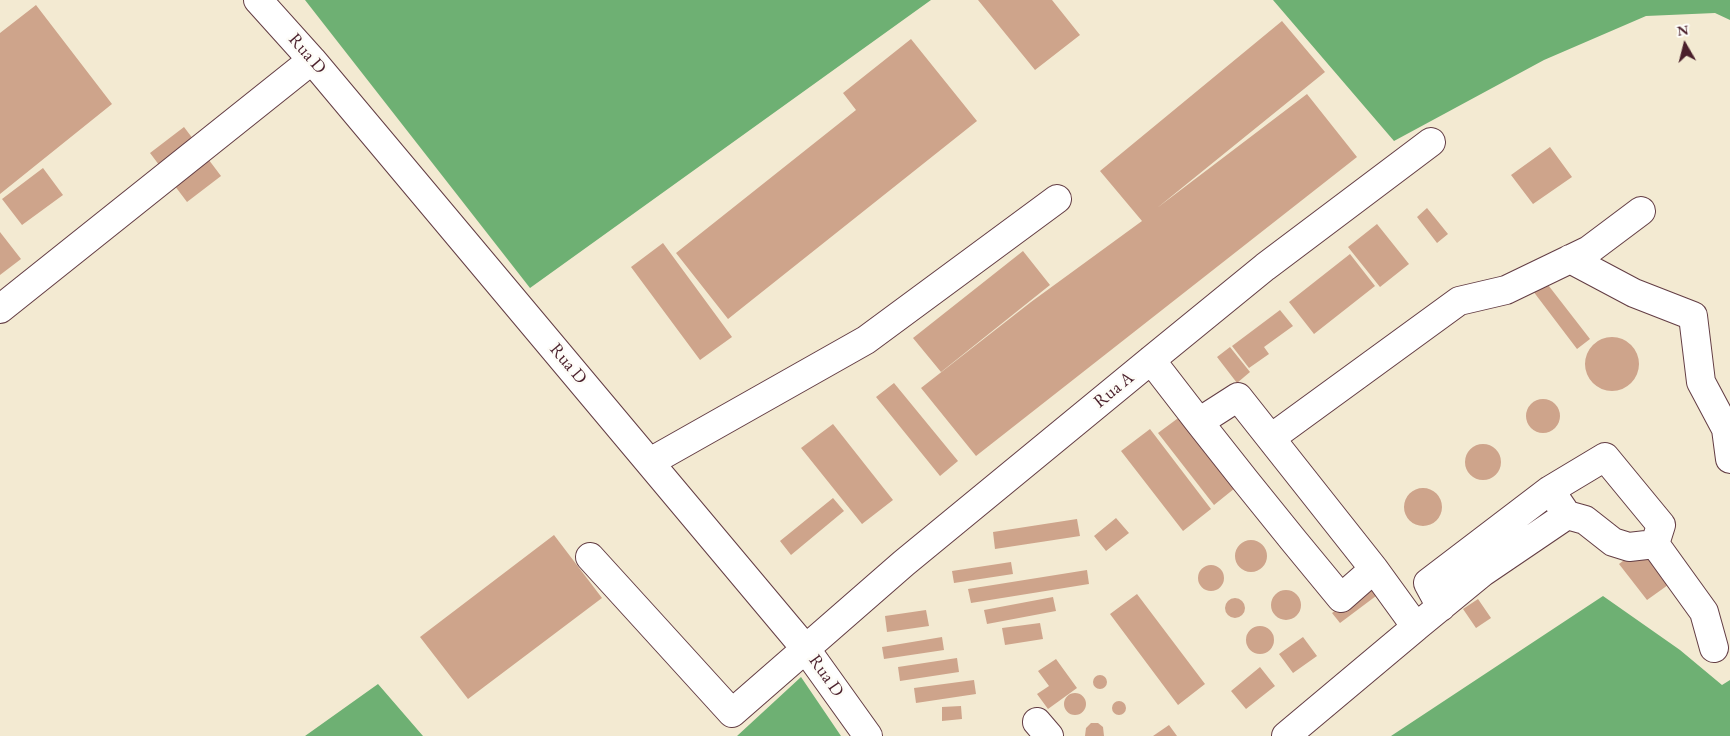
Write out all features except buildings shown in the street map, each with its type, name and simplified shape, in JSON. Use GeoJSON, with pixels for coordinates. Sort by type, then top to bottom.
{"type":"FeatureCollection","features":[{"type":"Feature","properties":{"kind":"street","name":"Rua D"},"geometry":{"type":"LineString","coordinates":[[258,0],[312,60],[805,648],[868,736]]}},
{"type":"Feature","properties":{"kind":"street"},"geometry":{"type":"LineString","coordinates":[[0,309],[312,60]]}},
{"type":"Feature","properties":{"kind":"street","name":"Rua A"},"geometry":{"type":"LineString","coordinates":[[590,557],[732,713],[911,556],[1265,267],[1432,142]]}},
{"type":"Feature","properties":{"kind":"street"},"geometry":{"type":"LineString","coordinates":[[650,462],[866,340],[1057,199]]}},
{"type":"Feature","properties":{"kind":"street"},"geometry":{"type":"LineString","coordinates":[[1271,438],[1459,301],[1506,290],[1589,250],[1641,211]]}},
{"type":"Feature","properties":{"kind":"street"},"geometry":{"type":"LineString","coordinates":[[1570,259],[1634,293],[1692,316],[1701,382],[1726,429],[1730,459]]}},
{"type":"Feature","properties":{"kind":"street"},"geometry":{"type":"LineString","coordinates":[[1151,360],[1341,598],[1374,569]]}},
{"type":"Feature","properties":{"kind":"street"},"geometry":{"type":"LineString","coordinates":[[1199,422],[1238,396],[1374,569],[1416,627]]}},
{"type":"Feature","properties":{"kind":"street"},"geometry":{"type":"LineString","coordinates":[[1441,607],[1428,583],[1550,490],[1606,457],[1661,525],[1655,544]]}},
{"type":"Feature","properties":{"kind":"street"},"geometry":{"type":"LineString","coordinates":[[1550,490],[1567,515],[1585,520],[1613,542],[1629,547],[1655,544]]}},
{"type":"Feature","properties":{"kind":"street"},"geometry":{"type":"LineString","coordinates":[[1286,736],[1483,572],[1567,515]]}},
{"type":"Feature","properties":{"kind":"street"},"geometry":{"type":"LineString","coordinates":[[1655,544],[1704,612],[1714,648]]}},
{"type":"Feature","properties":{"kind":"green space"},"geometry":{"type":"Polygon","coordinates":[[[305,0],[931,0],[530,288],[305,0]]]}},
{"type":"Feature","properties":{"kind":"green space"},"geometry":{"type":"Polygon","coordinates":[[[1273,0],[1730,0],[1730,20],[1715,13],[1646,16],[1544,60],[1394,141],[1273,0]]]}},
{"type":"Feature","properties":{"kind":"green space"},"geometry":{"type":"Polygon","coordinates":[[[1603,596],[1680,650],[1722,685],[1730,680],[1730,736],[1391,736],[1603,596]]]}},
{"type":"Feature","properties":{"kind":"green space"},"geometry":{"type":"Polygon","coordinates":[[[801,677],[841,736],[737,736],[801,677]]]}},
{"type":"Feature","properties":{"kind":"green space"},"geometry":{"type":"Polygon","coordinates":[[[378,684],[423,736],[305,736],[378,684]]]}}]}
